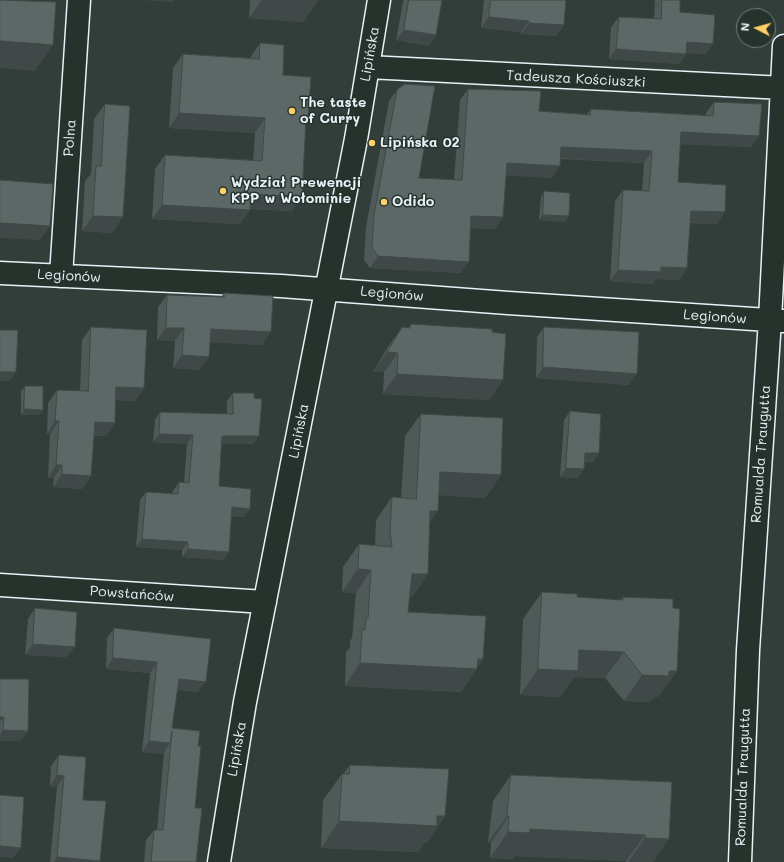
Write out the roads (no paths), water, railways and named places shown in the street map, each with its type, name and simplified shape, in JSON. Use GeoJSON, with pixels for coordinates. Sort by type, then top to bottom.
{"type":"FeatureCollection","features":[{"type":"Feature","properties":{"kind":"street","name":"Polna"},"geometry":{"type":"LineString","coordinates":[[61,276],[79,0]]}},
{"type":"Feature","properties":{"kind":"street","name":"Lipińska"},"geometry":{"type":"LineString","coordinates":[[219,862],[235,756],[327,289],[379,0]]}},
{"type":"Feature","properties":{"kind":"street","name":"Romualda Traugutta"},"geometry":{"type":"LineString","coordinates":[[740,862],[749,642],[777,321],[784,46]]}},
{"type":"Feature","properties":{"kind":"street","name":"Tadeusza Kościuszki"},"geometry":{"type":"LineString","coordinates":[[368,67],[783,88]]}},
{"type":"Feature","properties":{"kind":"street","name":"Legionów"},"geometry":{"type":"LineString","coordinates":[[0,273],[327,289],[777,321]]}},
{"type":"Feature","properties":{"kind":"street","name":"Powstańców"},"geometry":{"type":"LineString","coordinates":[[0,585],[265,602]]}},
{"type":"Feature","properties":{"kind":"place","name":"The taste of Curry"},"geometry":{"type":"Point","coordinates":[292,111]}},
{"type":"Feature","properties":{"kind":"place","name":"Lipińska 02"},"geometry":{"type":"Point","coordinates":[372,143]}},
{"type":"Feature","properties":{"kind":"place","name":"Wydział Prewencji KPP w Wołominie"},"geometry":{"type":"Point","coordinates":[223,191]}},
{"type":"Feature","properties":{"kind":"place","name":"Odido"},"geometry":{"type":"Point","coordinates":[384,202]}}]}
